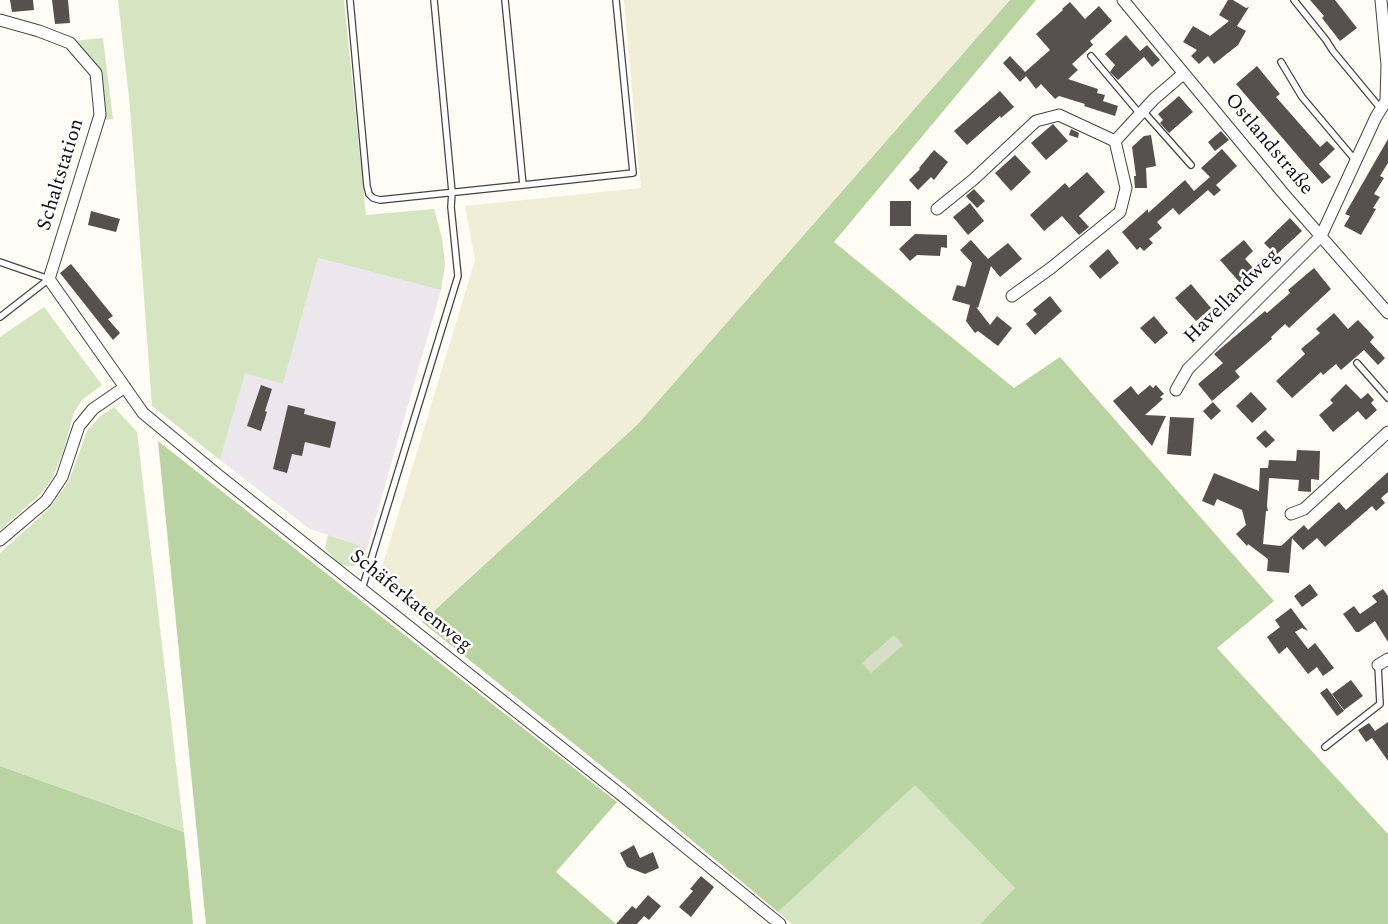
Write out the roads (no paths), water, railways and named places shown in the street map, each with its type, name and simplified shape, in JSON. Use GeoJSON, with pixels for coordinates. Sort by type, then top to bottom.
{"type":"FeatureCollection","features":[{"type":"Feature","properties":{"kind":"street","name":"Ostlandstraße"},"geometry":{"type":"LineString","coordinates":[[1123,0],[1183,74],[1388,313]]}},
{"type":"Feature","properties":{"kind":"street"},"geometry":{"type":"LineString","coordinates":[[1132,10],[1139,0]]}},
{"type":"Feature","properties":{"kind":"street","name":"Havellandweg"},"geometry":{"type":"LineString","coordinates":[[1176,390],[1188,369],[1321,236],[1386,101],[1387,65],[1382,0]]}},
{"type":"Feature","properties":{"kind":"street","name":"Schaltstation"},"geometry":{"type":"LineString","coordinates":[[0,20],[39,31],[70,43],[96,73],[100,115],[49,279]]}},
{"type":"Feature","properties":{"kind":"street"},"geometry":{"type":"LineString","coordinates":[[1115,141],[1141,113],[1183,74]]}},
{"type":"Feature","properties":{"kind":"street"},"geometry":{"type":"LineString","coordinates":[[936,209],[974,179],[1036,121],[1059,115],[1115,141]]}},
{"type":"Feature","properties":{"kind":"street"},"geometry":{"type":"LineString","coordinates":[[1012,296],[1051,268],[1120,212],[1126,188],[1115,141]]}},
{"type":"Feature","properties":{"kind":"street","name":"Schäferkatenweg"},"geometry":{"type":"LineString","coordinates":[[49,279],[143,413],[161,429],[780,924]]}},
{"type":"Feature","properties":{"kind":"street"},"geometry":{"type":"LineString","coordinates":[[0,540],[46,501],[62,477],[80,426],[94,409],[125,387]]}},
{"type":"Feature","properties":{"kind":"street"},"geometry":{"type":"LineString","coordinates":[[1291,514],[1304,509],[1388,432]]}},
{"type":"Feature","properties":{"kind":"lane"},"geometry":{"type":"LineString","coordinates":[[350,0],[367,186],[369,194],[373,198],[380,200],[633,173],[616,0]]}},
{"type":"Feature","properties":{"kind":"lane"},"geometry":{"type":"LineString","coordinates":[[362,589],[458,276],[450,207],[452,192],[434,0]]}},
{"type":"Feature","properties":{"kind":"lane"},"geometry":{"type":"LineString","coordinates":[[505,0],[524,185]]}},
{"type":"Feature","properties":{"kind":"lane"},"geometry":{"type":"LineString","coordinates":[[1294,0],[1381,109]]}},
{"type":"Feature","properties":{"kind":"lane"},"geometry":{"type":"LineString","coordinates":[[1091,56],[1141,113],[1191,165]]}},
{"type":"Feature","properties":{"kind":"lane"},"geometry":{"type":"LineString","coordinates":[[1281,62],[1302,97],[1356,161]]}},
{"type":"Feature","properties":{"kind":"lane"},"geometry":{"type":"LineString","coordinates":[[0,262],[49,279]]}},
{"type":"Feature","properties":{"kind":"lane"},"geometry":{"type":"LineString","coordinates":[[0,317],[49,279]]}},
{"type":"Feature","properties":{"kind":"lane"},"geometry":{"type":"LineString","coordinates":[[1357,363],[1388,398]]}},
{"type":"Feature","properties":{"kind":"lane"},"geometry":{"type":"LineString","coordinates":[[1325,747],[1380,704],[1383,662]]}}]}
